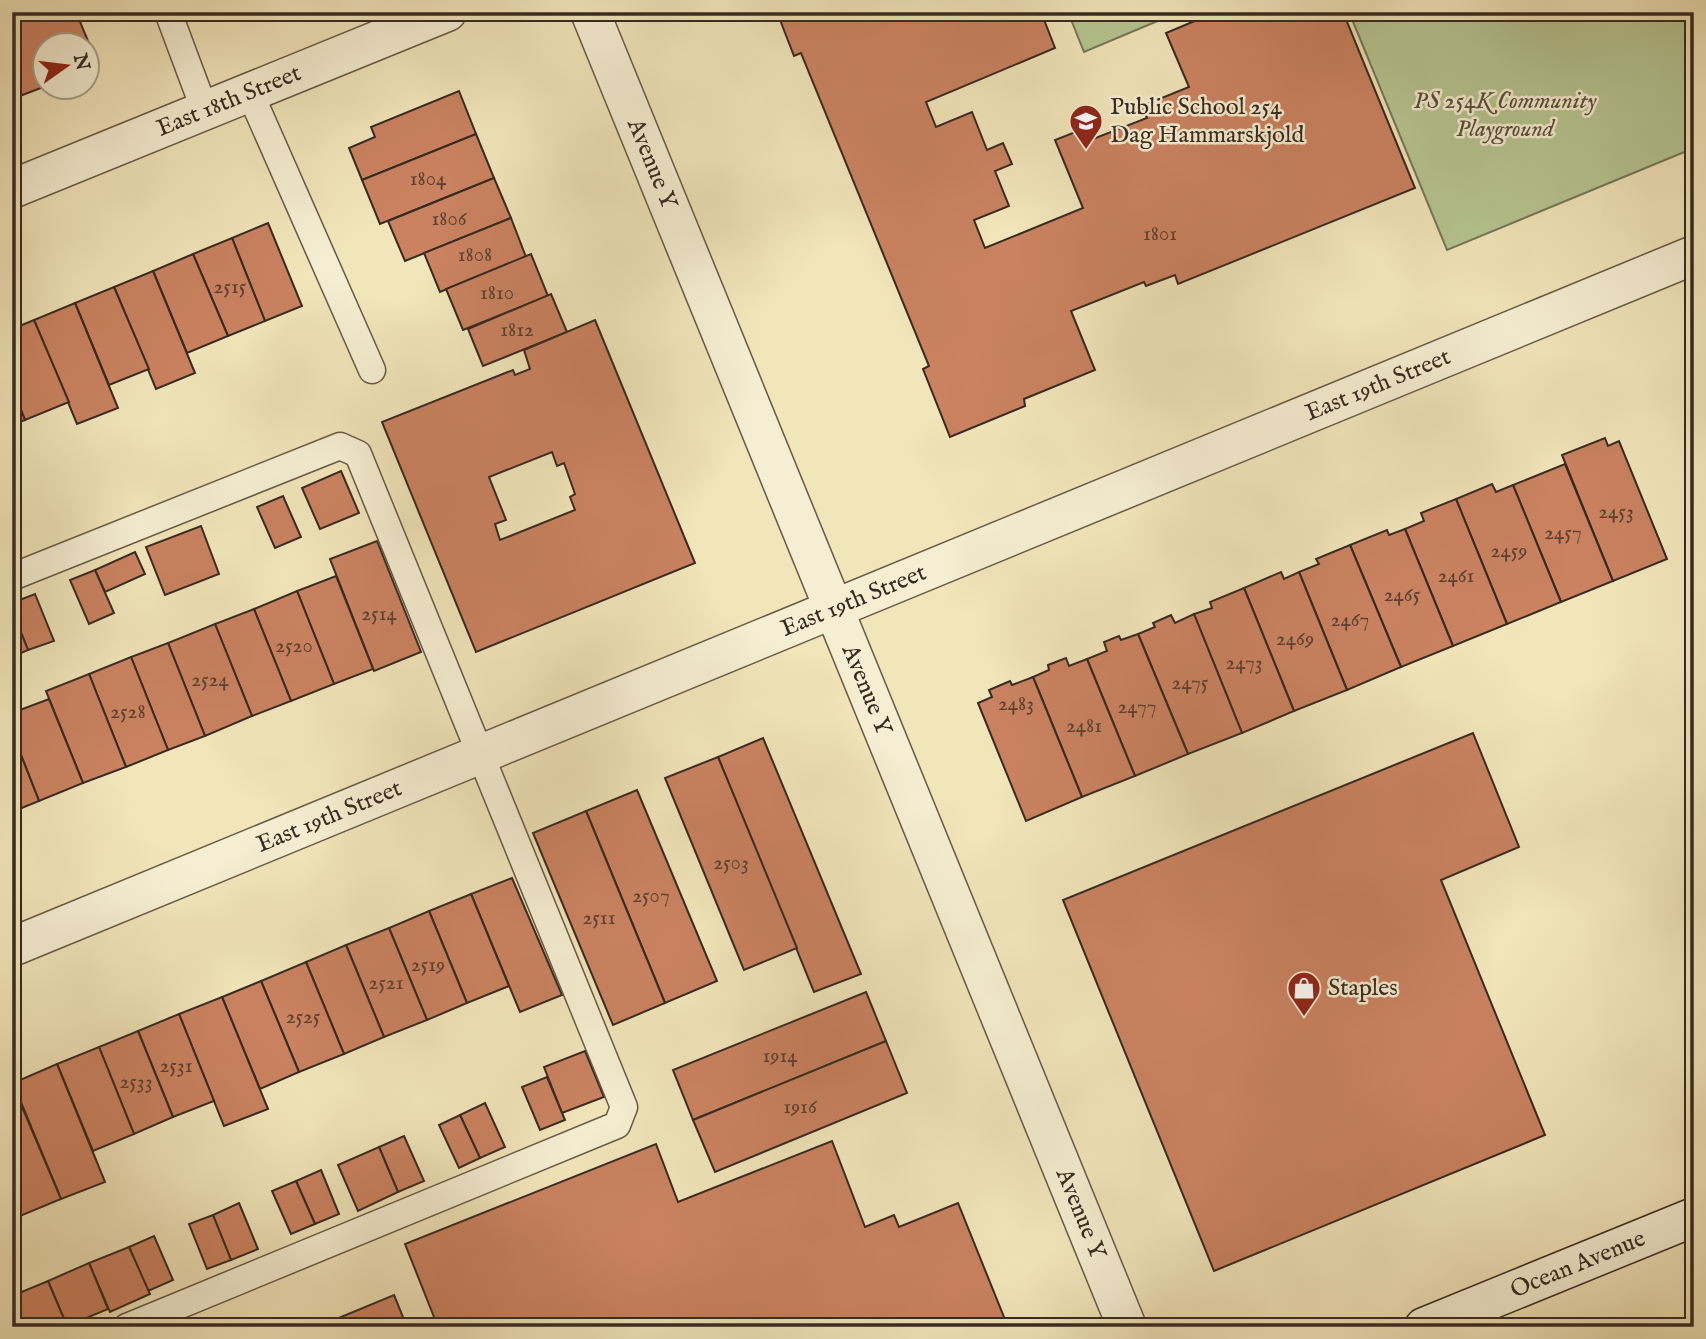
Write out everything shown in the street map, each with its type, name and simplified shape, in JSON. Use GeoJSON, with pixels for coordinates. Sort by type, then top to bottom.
{"type":"FeatureCollection","features":[{"type":"Feature","properties":{"kind":"street","name":"East 18th Street"},"geometry":{"type":"LineString","coordinates":[[12,189],[447,12]]}},
{"type":"Feature","properties":{"kind":"street","name":"Avenue Y"},"geometry":{"type":"LineString","coordinates":[[590,12],[1127,1327]]}},
{"type":"Feature","properties":{"kind":"street","name":"East 19th Street"},"geometry":{"type":"LineString","coordinates":[[12,947],[1694,255]]}},
{"type":"Feature","properties":{"kind":"street","name":"Ocean Avenue"},"geometry":{"type":"LineString","coordinates":[[1424,1327],[1694,1217]]}},
{"type":"Feature","properties":{"kind":"lane"},"geometry":{"type":"LineString","coordinates":[[168,12],[205,111]]}},
{"type":"Feature","properties":{"kind":"lane"},"geometry":{"type":"LineString","coordinates":[[250,93],[372,370]]}},
{"type":"Feature","properties":{"kind":"lane"},"geometry":{"type":"LineString","coordinates":[[12,577],[340,446],[358,454],[624,1107],[617,1125],[127,1327]]}},
{"type":"Feature","properties":{"kind":"green space"},"geometry":{"type":"Polygon","coordinates":[[[1068,12],[1179,12],[1084,52],[1068,12]]]}},
{"type":"Feature","properties":{"kind":"green space","name":"PS 254K Community Playground"},"geometry":{"type":"Polygon","coordinates":[[[1349,12],[1694,12],[1694,148],[1447,250],[1349,12]]]}},
{"type":"Feature","properties":{"kind":"building"},"geometry":{"type":"Polygon","coordinates":[[[12,12],[76,12],[84,32],[32,32],[32,91],[12,99],[12,12]]]}},
{"type":"Feature","properties":{"kind":"building"},"geometry":{"type":"Polygon","coordinates":[[[777,12],[1041,12],[1055,48],[926,102],[936,127],[972,112],[987,150],[1003,143],[1012,164],[995,171],[1009,206],[974,220],[985,248],[1083,208],[1055,140],[1083,129],[1088,141],[1147,118],[1142,106],[1189,87],[1166,33],[1216,12],[1343,12],[1415,188],[1178,284],[1175,275],[1146,286],[1144,282],[1071,311],[1095,370],[1024,399],[1025,406],[950,437],[923,369],[929,366],[801,53],[794,56],[777,12]]]}},
{"type":"Feature","properties":{"kind":"building"},"geometry":{"type":"Polygon","coordinates":[[[459,91],[476,134],[362,180],[349,148],[375,137],[371,127],[459,91]]]}},
{"type":"Feature","properties":{"kind":"building"},"geometry":{"type":"Polygon","coordinates":[[[476,134],[494,178],[380,224],[362,180],[476,134]]]}},
{"type":"Feature","properties":{"kind":"building"},"geometry":{"type":"Polygon","coordinates":[[[494,178],[511,218],[405,261],[388,221],[494,178]]]}},
{"type":"Feature","properties":{"kind":"building"},"geometry":{"type":"Polygon","coordinates":[[[511,218],[526,257],[440,292],[424,253],[511,218]]]}},
{"type":"Feature","properties":{"kind":"building"},"geometry":{"type":"Polygon","coordinates":[[[268,223],[302,306],[265,321],[232,238],[268,223]]]}},
{"type":"Feature","properties":{"kind":"building"},"geometry":{"type":"Polygon","coordinates":[[[232,238],[265,321],[228,336],[193,254],[232,238]]]}},
{"type":"Feature","properties":{"kind":"building"},"geometry":{"type":"Polygon","coordinates":[[[193,254],[228,336],[187,353],[153,271],[193,254]]]}},
{"type":"Feature","properties":{"kind":"building"},"geometry":{"type":"Polygon","coordinates":[[[531,254],[548,296],[463,330],[446,289],[531,254]]]}},
{"type":"Feature","properties":{"kind":"building"},"geometry":{"type":"Polygon","coordinates":[[[153,271],[195,373],[156,389],[114,287],[153,271]]]}},
{"type":"Feature","properties":{"kind":"building"},"geometry":{"type":"Polygon","coordinates":[[[114,287],[149,369],[109,385],[75,303],[114,287]]]}},
{"type":"Feature","properties":{"kind":"building"},"geometry":{"type":"Polygon","coordinates":[[[551,294],[567,332],[483,366],[468,329],[551,294]]]}},
{"type":"Feature","properties":{"kind":"building"},"geometry":{"type":"Polygon","coordinates":[[[75,303],[118,408],[77,424],[34,320],[75,303]]]}},
{"type":"Feature","properties":{"kind":"building"},"geometry":{"type":"Polygon","coordinates":[[[34,320],[69,402],[25,420],[12,388],[12,329],[34,320]]]}},
{"type":"Feature","properties":{"kind":"building"},"geometry":{"type":"Polygon","coordinates":[[[595,320],[695,563],[476,652],[382,422],[513,370],[515,375],[530,369],[524,350],[595,320]],[[552,452],[489,477],[506,520],[495,524],[500,540],[575,510],[570,497],[575,494],[564,463],[557,466],[552,452]]]}},
{"type":"Feature","properties":{"kind":"building"},"geometry":{"type":"Polygon","coordinates":[[[12,388],[25,420],[12,425],[12,388]]]}},
{"type":"Feature","properties":{"kind":"building"},"geometry":{"type":"Polygon","coordinates":[[[1605,438],[1608,446],[1619,441],[1667,559],[1613,581],[1562,455],[1605,438]]]}},
{"type":"Feature","properties":{"kind":"building"},"geometry":{"type":"Polygon","coordinates":[[[1565,464],[1613,581],[1561,602],[1513,485],[1565,464]]]}},
{"type":"Feature","properties":{"kind":"building"},"geometry":{"type":"Polygon","coordinates":[[[341,471],[359,513],[320,529],[302,488],[341,471]]]}},
{"type":"Feature","properties":{"kind":"building"},"geometry":{"type":"Polygon","coordinates":[[[1492,484],[1496,492],[1513,485],[1561,602],[1507,624],[1456,499],[1492,484]]]}},
{"type":"Feature","properties":{"kind":"building"},"geometry":{"type":"Polygon","coordinates":[[[283,496],[301,537],[275,548],[257,507],[283,496]]]}},
{"type":"Feature","properties":{"kind":"building"},"geometry":{"type":"Polygon","coordinates":[[[1456,499],[1507,624],[1453,646],[1405,529],[1424,521],[1421,513],[1456,499]]]}},
{"type":"Feature","properties":{"kind":"building"},"geometry":{"type":"Polygon","coordinates":[[[201,526],[219,574],[165,595],[146,547],[201,526]]]}},
{"type":"Feature","properties":{"kind":"building"},"geometry":{"type":"Polygon","coordinates":[[[1405,529],[1453,646],[1401,667],[1350,545],[1387,530],[1389,535],[1405,529]]]}},
{"type":"Feature","properties":{"kind":"building"},"geometry":{"type":"Polygon","coordinates":[[[377,541],[421,652],[374,671],[330,559],[377,541]]]}},
{"type":"Feature","properties":{"kind":"building"},"geometry":{"type":"Polygon","coordinates":[[[1350,545],[1401,667],[1347,690],[1299,572],[1319,564],[1316,559],[1350,545]]]}},
{"type":"Feature","properties":{"kind":"building"},"geometry":{"type":"Polygon","coordinates":[[[135,552],[145,574],[105,592],[95,570],[135,552]]]}},
{"type":"Feature","properties":{"kind":"building"},"geometry":{"type":"Polygon","coordinates":[[[95,570],[114,613],[89,624],[70,580],[95,570]]]}},
{"type":"Feature","properties":{"kind":"building"},"geometry":{"type":"Polygon","coordinates":[[[1281,572],[1284,579],[1299,572],[1347,690],[1294,711],[1244,588],[1281,572]]]}},
{"type":"Feature","properties":{"kind":"building"},"geometry":{"type":"Polygon","coordinates":[[[336,576],[373,669],[334,684],[297,591],[336,576]]]}},
{"type":"Feature","properties":{"kind":"building"},"geometry":{"type":"Polygon","coordinates":[[[1244,588],[1294,711],[1242,733],[1194,614],[1212,608],[1210,602],[1244,588]]]}},
{"type":"Feature","properties":{"kind":"building"},"geometry":{"type":"Polygon","coordinates":[[[297,591],[334,684],[291,701],[254,609],[297,591]]]}},
{"type":"Feature","properties":{"kind":"building"},"geometry":{"type":"Polygon","coordinates":[[[35,594],[54,641],[28,650],[12,610],[12,603],[35,594]]]}},
{"type":"Feature","properties":{"kind":"building"},"geometry":{"type":"Polygon","coordinates":[[[254,609],[291,701],[252,716],[215,624],[254,609]]]}},
{"type":"Feature","properties":{"kind":"building"},"geometry":{"type":"Polygon","coordinates":[[[12,610],[28,650],[12,657],[12,610]]]}},
{"type":"Feature","properties":{"kind":"building"},"geometry":{"type":"Polygon","coordinates":[[[1194,614],[1242,733],[1188,754],[1138,634],[1155,627],[1153,623],[1171,615],[1175,623],[1194,614]]]}},
{"type":"Feature","properties":{"kind":"building"},"geometry":{"type":"Polygon","coordinates":[[[215,624],[252,716],[205,736],[168,643],[215,624]]]}},
{"type":"Feature","properties":{"kind":"building"},"geometry":{"type":"Polygon","coordinates":[[[1138,634],[1188,754],[1135,776],[1087,659],[1107,651],[1104,642],[1119,636],[1121,640],[1138,634]]]}},
{"type":"Feature","properties":{"kind":"building"},"geometry":{"type":"Polygon","coordinates":[[[168,643],[205,736],[168,750],[131,657],[168,643]]]}},
{"type":"Feature","properties":{"kind":"building"},"geometry":{"type":"Polygon","coordinates":[[[131,657],[168,750],[126,767],[89,674],[131,657]]]}},
{"type":"Feature","properties":{"kind":"building"},"geometry":{"type":"Polygon","coordinates":[[[1066,658],[1069,666],[1087,659],[1135,776],[1082,797],[1033,677],[1049,670],[1048,665],[1066,658]]]}},
{"type":"Feature","properties":{"kind":"building"},"geometry":{"type":"Polygon","coordinates":[[[89,674],[126,767],[83,783],[46,691],[89,674]]]}},
{"type":"Feature","properties":{"kind":"building"},"geometry":{"type":"Polygon","coordinates":[[[1033,677],[1082,797],[1026,821],[978,703],[992,697],[989,690],[1010,681],[1012,685],[1033,677]]]}},
{"type":"Feature","properties":{"kind":"building"},"geometry":{"type":"Polygon","coordinates":[[[49,699],[83,783],[39,801],[12,732],[12,713],[49,699]]]}},
{"type":"Feature","properties":{"kind":"building"},"geometry":{"type":"Polygon","coordinates":[[[12,732],[39,801],[12,812],[12,732]]]}},
{"type":"Feature","properties":{"kind":"building","name":"Staples"},"geometry":{"type":"Polygon","coordinates":[[[1473,733],[1519,847],[1441,880],[1545,1135],[1214,1271],[1063,900],[1473,733]]]}},
{"type":"Feature","properties":{"kind":"building"},"geometry":{"type":"Polygon","coordinates":[[[763,738],[861,974],[814,992],[718,757],[763,738]]]}},
{"type":"Feature","properties":{"kind":"building"},"geometry":{"type":"Polygon","coordinates":[[[718,757],[797,948],[744,970],[665,778],[718,757]]]}},
{"type":"Feature","properties":{"kind":"building"},"geometry":{"type":"Polygon","coordinates":[[[637,790],[717,981],[665,1003],[586,811],[637,790]]]}},
{"type":"Feature","properties":{"kind":"building"},"geometry":{"type":"Polygon","coordinates":[[[586,811],[665,1003],[613,1025],[533,833],[586,811]]]}},
{"type":"Feature","properties":{"kind":"building"},"geometry":{"type":"Polygon","coordinates":[[[512,878],[562,995],[520,1012],[471,894],[512,878]]]}},
{"type":"Feature","properties":{"kind":"building"},"geometry":{"type":"Polygon","coordinates":[[[471,894],[509,986],[467,1003],[429,911],[471,894]]]}},
{"type":"Feature","properties":{"kind":"building"},"geometry":{"type":"Polygon","coordinates":[[[429,911],[467,1003],[427,1020],[389,928],[429,911]]]}},
{"type":"Feature","properties":{"kind":"building"},"geometry":{"type":"Polygon","coordinates":[[[389,928],[427,1020],[384,1037],[346,945],[389,928]]]}},
{"type":"Feature","properties":{"kind":"building"},"geometry":{"type":"Polygon","coordinates":[[[346,945],[384,1037],[344,1054],[306,962],[346,945]]]}},
{"type":"Feature","properties":{"kind":"building"},"geometry":{"type":"Polygon","coordinates":[[[306,962],[344,1054],[299,1072],[261,981],[306,962]]]}},
{"type":"Feature","properties":{"kind":"building"},"geometry":{"type":"Polygon","coordinates":[[[261,981],[299,1072],[260,1089],[222,997],[261,981]]]}},
{"type":"Feature","properties":{"kind":"building"},"geometry":{"type":"Polygon","coordinates":[[[866,992],[886,1041],[693,1120],[673,1070],[866,992]]]}},
{"type":"Feature","properties":{"kind":"building"},"geometry":{"type":"Polygon","coordinates":[[[222,997],[268,1109],[224,1126],[179,1014],[222,997]]]}},
{"type":"Feature","properties":{"kind":"building"},"geometry":{"type":"Polygon","coordinates":[[[179,1014],[214,1101],[173,1117],[138,1031],[179,1014]]]}},
{"type":"Feature","properties":{"kind":"building"},"geometry":{"type":"Polygon","coordinates":[[[138,1031],[173,1117],[134,1134],[99,1047],[138,1031]]]}},
{"type":"Feature","properties":{"kind":"building"},"geometry":{"type":"Polygon","coordinates":[[[886,1041],[907,1093],[715,1172],[693,1120],[886,1041]]]}},
{"type":"Feature","properties":{"kind":"building"},"geometry":{"type":"Polygon","coordinates":[[[99,1047],[134,1134],[93,1151],[57,1064],[99,1047]]]}},
{"type":"Feature","properties":{"kind":"building"},"geometry":{"type":"Polygon","coordinates":[[[585,1051],[604,1097],[562,1113],[544,1067],[585,1051]]]}},
{"type":"Feature","properties":{"kind":"building"},"geometry":{"type":"Polygon","coordinates":[[[57,1064],[105,1182],[61,1199],[13,1083],[57,1064]]]}},
{"type":"Feature","properties":{"kind":"building"},"geometry":{"type":"Polygon","coordinates":[[[547,1077],[565,1120],[540,1130],[522,1087],[547,1077]]]}},
{"type":"Feature","properties":{"kind":"building"},"geometry":{"type":"Polygon","coordinates":[[[12,1083],[61,1199],[20,1216],[12,1198],[12,1083]]]}},
{"type":"Feature","properties":{"kind":"building"},"geometry":{"type":"Polygon","coordinates":[[[485,1103],[505,1147],[480,1158],[460,1115],[485,1103]]]}},
{"type":"Feature","properties":{"kind":"building"},"geometry":{"type":"Polygon","coordinates":[[[460,1115],[480,1158],[459,1168],[439,1125],[460,1115]]]}},
{"type":"Feature","properties":{"kind":"building"},"geometry":{"type":"Polygon","coordinates":[[[404,1136],[424,1181],[398,1192],[379,1147],[404,1136]]]}},
{"type":"Feature","properties":{"kind":"building"},"geometry":{"type":"Polygon","coordinates":[[[832,1141],[865,1227],[894,1215],[899,1227],[958,1203],[1008,1327],[438,1327],[405,1244],[656,1144],[678,1202],[832,1141]]]}},
{"type":"Feature","properties":{"kind":"building"},"geometry":{"type":"Polygon","coordinates":[[[379,1147],[398,1192],[358,1211],[338,1165],[379,1147]]]}},
{"type":"Feature","properties":{"kind":"building"},"geometry":{"type":"Polygon","coordinates":[[[321,1170],[339,1214],[315,1224],[296,1181],[321,1170]]]}},
{"type":"Feature","properties":{"kind":"building"},"geometry":{"type":"Polygon","coordinates":[[[296,1181],[315,1224],[291,1234],[272,1191],[296,1181]]]}},
{"type":"Feature","properties":{"kind":"building"},"geometry":{"type":"Polygon","coordinates":[[[239,1203],[258,1249],[231,1260],[213,1215],[239,1203]]]}},
{"type":"Feature","properties":{"kind":"building"},"geometry":{"type":"Polygon","coordinates":[[[213,1215],[231,1260],[207,1269],[189,1224],[213,1215]]]}},
{"type":"Feature","properties":{"kind":"building"},"geometry":{"type":"Polygon","coordinates":[[[154,1236],[173,1280],[148,1291],[129,1247],[154,1236]]]}},
{"type":"Feature","properties":{"kind":"building"},"geometry":{"type":"Polygon","coordinates":[[[129,1247],[150,1294],[110,1312],[89,1263],[129,1247]]]}},
{"type":"Feature","properties":{"kind":"building"},"geometry":{"type":"Polygon","coordinates":[[[89,1263],[108,1309],[67,1326],[48,1281],[89,1263]]]}},
{"type":"Feature","properties":{"kind":"building"},"geometry":{"type":"Polygon","coordinates":[[[48,1281],[67,1326],[15,1327],[12,1320],[12,1296],[48,1281]]]}},
{"type":"Feature","properties":{"kind":"building"},"geometry":{"type":"Polygon","coordinates":[[[394,1295],[407,1327],[317,1327],[394,1295]]]}},
{"type":"Feature","properties":{"kind":"place","name":"Public School 254 Dag Hammarskjold"},"geometry":{"type":"Point","coordinates":[1086,151]}},
{"type":"Feature","properties":{"kind":"place","name":"Staples"},"geometry":{"type":"Point","coordinates":[1304,1018]}}]}
